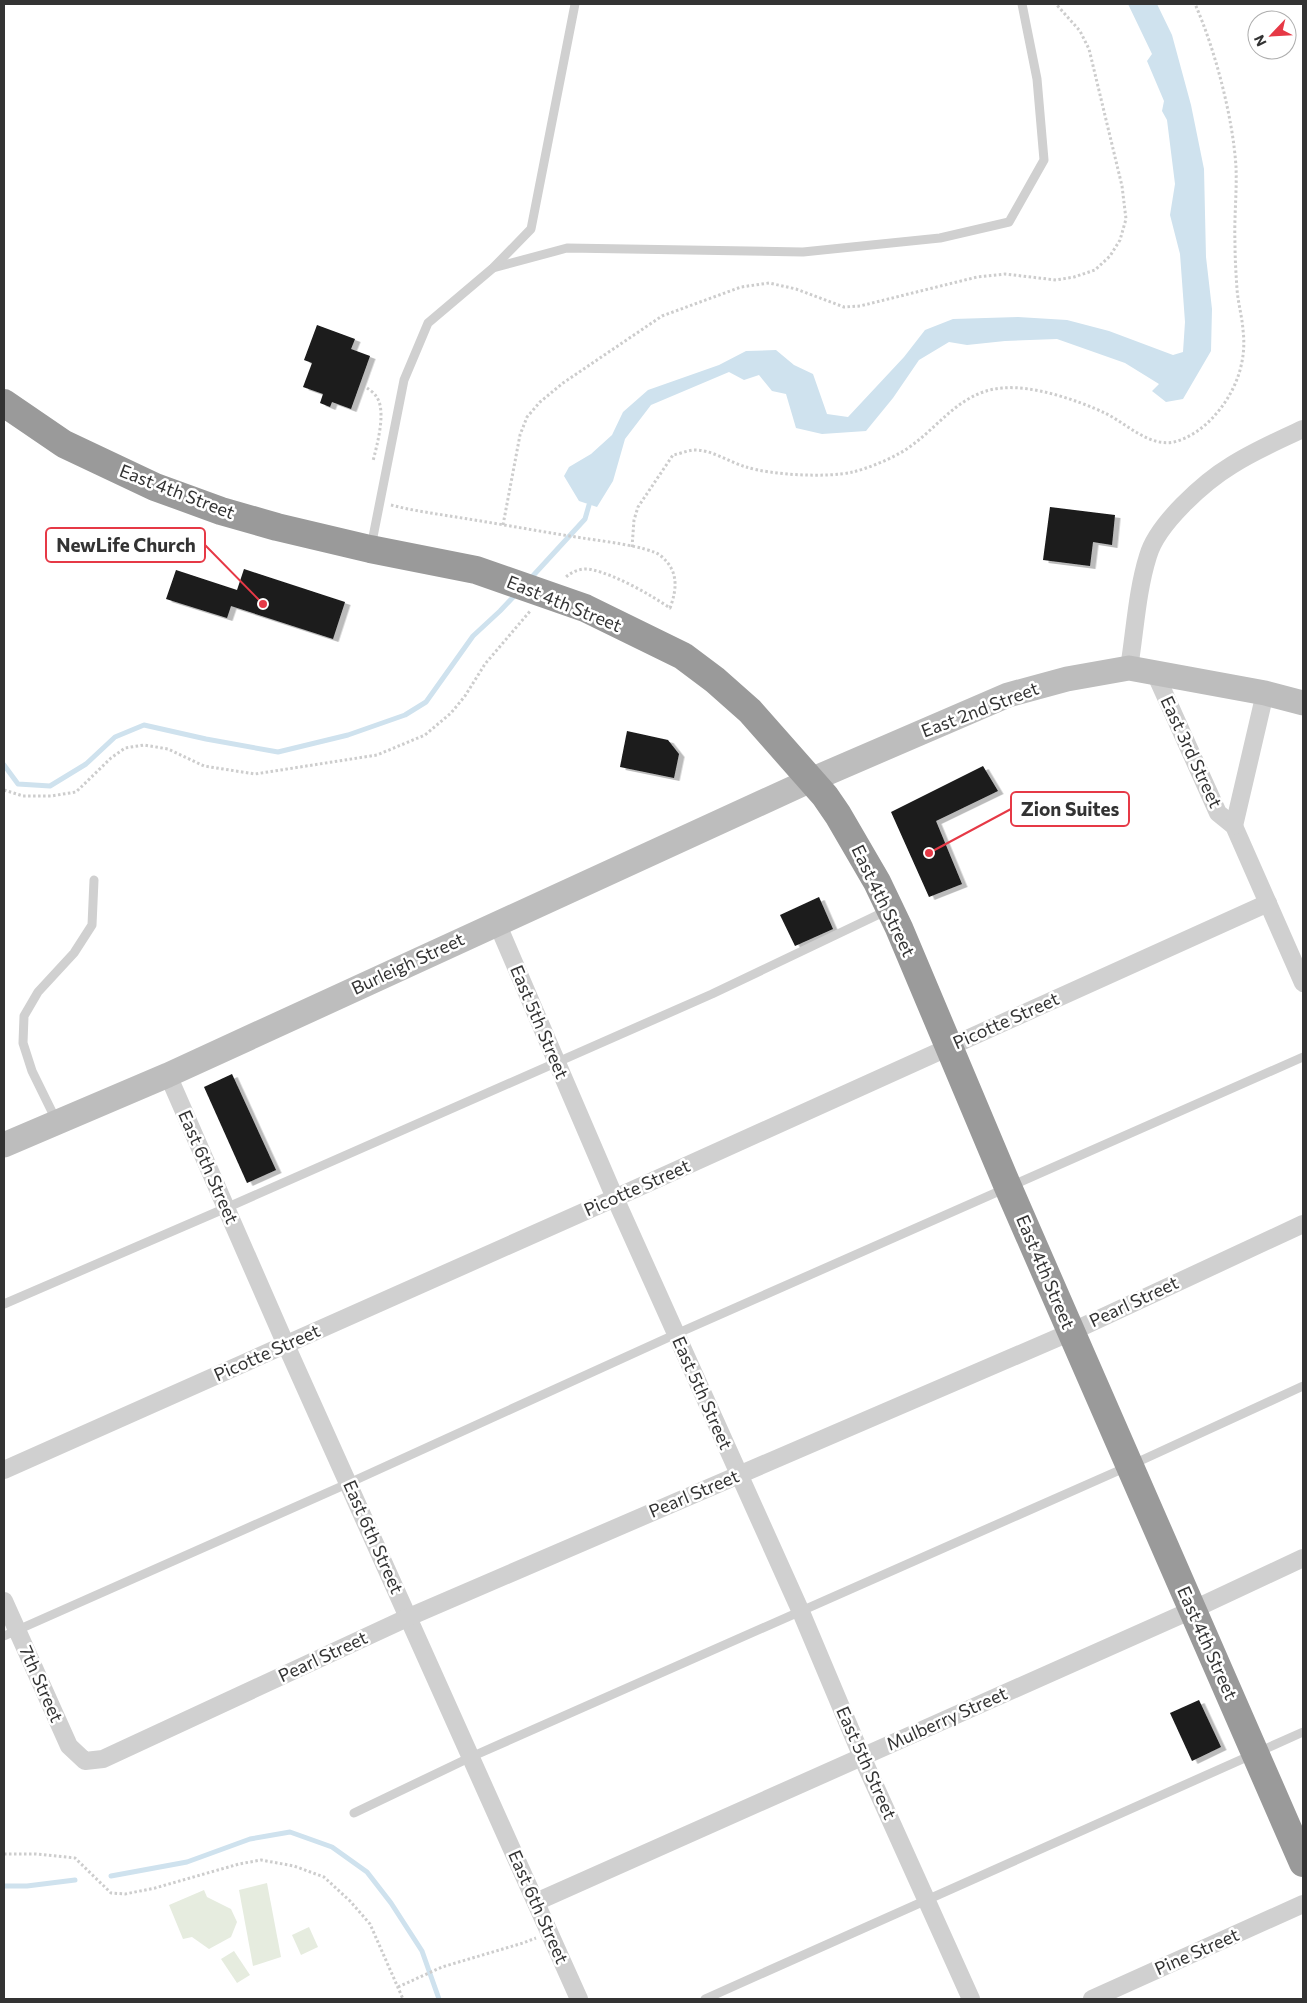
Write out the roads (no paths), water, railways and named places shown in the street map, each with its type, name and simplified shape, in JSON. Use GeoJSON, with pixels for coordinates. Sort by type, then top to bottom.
{"type":"FeatureCollection","features":[{"type":"Feature","properties":{"kind":"highway","name":"East 4th Street"},"geometry":{"type":"LineString","coordinates":[[4,403],[64,444],[156,487],[221,511],[370,549],[476,570],[585,608],[683,656],[715,680],[750,711],[811,780],[838,815],[890,909],[1008,1187],[1303,1863]]}},
{"type":"Feature","properties":{"kind":"street"},"geometry":{"type":"LineString","coordinates":[[1129,668],[1142,582],[1148,554],[1157,536],[1171,518],[1195,494],[1229,466],[1303,429]]}},
{"type":"Feature","properties":{"kind":"street","name":"East 2nd Street"},"geometry":{"type":"LineString","coordinates":[[811,780],[1008,695],[1067,679],[1129,668],[1265,693],[1303,703]]}},
{"type":"Feature","properties":{"kind":"street","name":"East 3rd Street"},"geometry":{"type":"LineString","coordinates":[[1155,673],[1218,813],[1234,826],[1303,983]]}},
{"type":"Feature","properties":{"kind":"street","name":"East 3rd Street"},"geometry":{"type":"LineString","coordinates":[[1234,826],[1265,693]]}},
{"type":"Feature","properties":{"kind":"street","name":"Burleigh Street"},"geometry":{"type":"LineString","coordinates":[[4,1144],[168,1075],[811,780]]}},
{"type":"Feature","properties":{"kind":"street","name":"Picotte Street"},"geometry":{"type":"LineString","coordinates":[[4,1470],[615,1198],[1268,903]]}},
{"type":"Feature","properties":{"kind":"street","name":"East 5th Street"},"geometry":{"type":"LineString","coordinates":[[497,923],[615,1198],[971,1999]]}},
{"type":"Feature","properties":{"kind":"street","name":"East 6th Street"},"geometry":{"type":"LineString","coordinates":[[168,1075],[286,1345],[579,1999]]}},
{"type":"Feature","properties":{"kind":"street","name":"Pearl Street"},"geometry":{"type":"LineString","coordinates":[[85,1761],[103,1759],[409,1617],[1071,1332],[1303,1224]]}},
{"type":"Feature","properties":{"kind":"street","name":"Mulberry Street"},"geometry":{"type":"LineString","coordinates":[[536,1902],[1192,1610],[1303,1558]]}},
{"type":"Feature","properties":{"kind":"street","name":"7th Street"},"geometry":{"type":"LineString","coordinates":[[4,1601],[10,1633],[69,1746],[85,1761]]}},
{"type":"Feature","properties":{"kind":"street","name":"Pine Street"},"geometry":{"type":"LineString","coordinates":[[1092,1999],[1303,1904]]}},
{"type":"Feature","properties":{"kind":"lane"},"geometry":{"type":"LineString","coordinates":[[370,549],[381,502],[404,380],[428,323],[493,268],[531,229],[575,4]]}},
{"type":"Feature","properties":{"kind":"lane"},"geometry":{"type":"LineString","coordinates":[[493,268],[567,248],[803,252],[940,238],[1009,222],[1044,160],[1037,79],[1022,4]]}},
{"type":"Feature","properties":{"kind":"lane"},"geometry":{"type":"LineString","coordinates":[[58,1122],[32,1071],[22,1042],[24,1016],[38,992],[74,953],[92,925],[94,880]]}},
{"type":"Feature","properties":{"kind":"lane"},"geometry":{"type":"LineString","coordinates":[[4,1304],[712,994],[890,909]]}},
{"type":"Feature","properties":{"kind":"lane"},"geometry":{"type":"LineString","coordinates":[[10,1633],[349,1483],[676,1334],[1303,1057]]}},
{"type":"Feature","properties":{"kind":"lane"},"geometry":{"type":"LineString","coordinates":[[354,1813],[471,1757],[1129,1466],[1303,1386]]}},
{"type":"Feature","properties":{"kind":"lane"},"geometry":{"type":"LineString","coordinates":[[705,1999],[1303,1732]]}},
{"type":"Feature","properties":{"kind":"water"},"geometry":{"type":"Polygon","coordinates":[[[1128,4],[1157,4],[1172,35],[1191,105],[1204,169],[1206,257],[1212,309],[1211,351],[1183,399],[1166,402],[1152,391],[1159,384],[1125,363],[1057,339],[967,345],[949,342],[919,360],[893,398],[866,431],[822,434],[796,428],[786,394],[772,391],[759,375],[744,380],[729,372],[651,405],[625,439],[613,481],[597,507],[579,501],[564,476],[569,467],[591,454],[612,435],[623,412],[648,390],[719,365],[746,351],[776,350],[794,365],[813,374],[827,414],[848,417],[904,357],[925,330],[953,319],[1018,317],[1067,320],[1109,331],[1173,355],[1183,352],[1185,322],[1180,254],[1170,215],[1175,184],[1167,120],[1162,111],[1164,101],[1147,61],[1152,54],[1128,4]]]}},
{"type":"Feature","properties":{"kind":"waterway"},"geometry":{"type":"LineString","coordinates":[[530,579],[585,519],[589,505]]}},
{"type":"Feature","properties":{"kind":"waterway"},"geometry":{"type":"LineString","coordinates":[[4,765],[18,784],[50,786],[86,764],[115,737],[144,725],[278,752],[348,735],[405,715],[426,702],[473,636],[518,592]]}},
{"type":"Feature","properties":{"kind":"waterway"},"geometry":{"type":"LineString","coordinates":[[111,1876],[187,1862],[250,1839],[290,1832],[332,1847],[367,1872],[391,1903],[422,1951],[439,1999]]}},
{"type":"Feature","properties":{"kind":"waterway"},"geometry":{"type":"LineString","coordinates":[[4,1886],[27,1886],[75,1880]]}},
{"type":"Feature","properties":{"kind":"place","name":"NewLife Church"},"geometry":{"type":"Point","coordinates":[263,604]}},
{"type":"Feature","properties":{"kind":"place","name":"Zion Suites"},"geometry":{"type":"Point","coordinates":[929,853]}}]}
